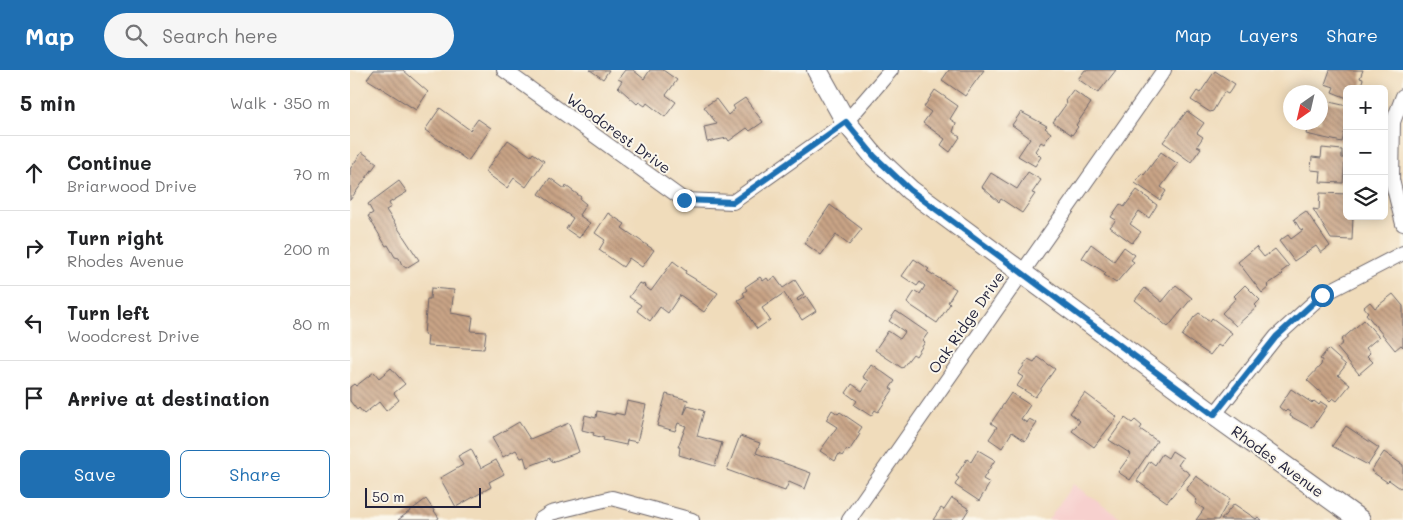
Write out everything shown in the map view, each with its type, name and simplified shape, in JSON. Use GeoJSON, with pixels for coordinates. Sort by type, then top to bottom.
{"type":"FeatureCollection","features":[{"type":"Feature","properties":{"kind":"main road","name":"Rhodes Avenue"},"geometry":{"type":"LineString","coordinates":[[817,70],[846,122],[874,156],[910,190],[1022,271],[1214,415],[1360,520]]}},
{"type":"Feature","properties":{"kind":"street","name":"Woodcrest Drive"},"geometry":{"type":"LineString","coordinates":[[504,70],[684,200],[733,202],[846,122],[891,70]]}},
{"type":"Feature","properties":{"kind":"street","name":"Oak Ridge Drive"},"geometry":{"type":"LineString","coordinates":[[848,520],[1164,70]]}},
{"type":"Feature","properties":{"kind":"street"},"geometry":{"type":"LineString","coordinates":[[1403,96],[1393,122],[1392,180],[1403,224]]}},
{"type":"Feature","properties":{"kind":"street"},"geometry":{"type":"LineString","coordinates":[[1214,415],[1276,337],[1322,295],[1403,253]]}},
{"type":"Feature","properties":{"kind":"street"},"geometry":{"type":"LineString","coordinates":[[540,520],[551,513],[612,498],[692,520]]}},
{"type":"Feature","properties":{"kind":"shaded area"},"geometry":{"type":"Polygon","coordinates":[[[1073,484],[1123,520],[1048,520],[1073,484]]]}},
{"type":"Feature","properties":{"kind":"building"},"geometry":{"type":"Polygon","coordinates":[[[374,70],[403,70],[428,92],[416,110],[367,79],[374,70]]]}},
{"type":"Feature","properties":{"kind":"building"},"geometry":{"type":"Polygon","coordinates":[[[590,70],[609,70],[603,79],[590,70]]]}},
{"type":"Feature","properties":{"kind":"building"},"geometry":{"type":"Polygon","coordinates":[[[625,70],[633,70],[644,79],[650,70],[663,70],[677,80],[666,95],[676,102],[665,117],[647,103],[645,106],[639,102],[637,104],[618,87],[622,81],[618,79],[625,70]]]}},
{"type":"Feature","properties":{"kind":"building"},"geometry":{"type":"Polygon","coordinates":[[[949,70],[984,70],[965,96],[942,80],[949,70]]]}},
{"type":"Feature","properties":{"kind":"building"},"geometry":{"type":"Polygon","coordinates":[[[1085,70],[1116,70],[1098,93],[1078,79],[1085,70]]]}},
{"type":"Feature","properties":{"kind":"building"},"geometry":{"type":"Polygon","coordinates":[[[1330,70],[1363,70],[1360,78],[1363,79],[1361,85],[1343,85],[1343,96],[1332,92],[1334,87],[1325,84],[1330,70]]]}},
{"type":"Feature","properties":{"kind":"building"},"geometry":{"type":"Polygon","coordinates":[[[1215,71],[1235,84],[1228,94],[1224,92],[1213,111],[1210,112],[1191,100],[1197,91],[1200,93],[1215,71]]]}},
{"type":"Feature","properties":{"kind":"building"},"geometry":{"type":"Polygon","coordinates":[[[935,90],[958,106],[950,119],[956,123],[953,132],[960,137],[950,152],[941,145],[945,139],[923,123],[931,112],[924,107],[935,90]]]}},
{"type":"Feature","properties":{"kind":"building"},"geometry":{"type":"Polygon","coordinates":[[[1073,90],[1091,103],[1076,125],[1078,127],[1072,135],[1053,122],[1067,103],[1065,101],[1073,90]]]}},
{"type":"Feature","properties":{"kind":"building"},"geometry":{"type":"Polygon","coordinates":[[[745,98],[763,122],[750,131],[747,128],[729,141],[727,138],[707,142],[704,127],[717,124],[704,107],[716,99],[728,115],[735,109],[733,106],[745,98]]]}},
{"type":"Feature","properties":{"kind":"building"},"geometry":{"type":"Polygon","coordinates":[[[1328,102],[1343,105],[1342,142],[1306,134],[1307,130],[1328,130],[1328,102]]]}},
{"type":"Feature","properties":{"kind":"building"},"geometry":{"type":"Polygon","coordinates":[[[440,108],[470,130],[478,119],[491,128],[468,161],[425,130],[440,108]]]}},
{"type":"Feature","properties":{"kind":"building"},"geometry":{"type":"Polygon","coordinates":[[[1187,111],[1204,123],[1197,133],[1203,137],[1197,146],[1201,148],[1191,162],[1163,142],[1187,111]]]}},
{"type":"Feature","properties":{"kind":"building"},"geometry":{"type":"Polygon","coordinates":[[[1021,112],[1047,126],[1045,128],[1051,133],[1044,144],[1041,142],[1035,151],[1041,157],[1035,166],[1018,156],[1030,138],[1012,125],[1021,112]]]}},
{"type":"Feature","properties":{"kind":"building"},"geometry":{"type":"Polygon","coordinates":[[[508,140],[531,156],[533,153],[544,161],[526,187],[514,178],[507,188],[485,172],[508,140]]]}},
{"type":"Feature","properties":{"kind":"building"},"geometry":{"type":"Polygon","coordinates":[[[1322,148],[1342,150],[1343,183],[1320,182],[1321,171],[1311,170],[1312,157],[1321,158],[1322,148]]]}},
{"type":"Feature","properties":{"kind":"building"},"geometry":{"type":"Polygon","coordinates":[[[362,152],[377,163],[350,200],[350,169],[362,152]]]}},
{"type":"Feature","properties":{"kind":"building"},"geometry":{"type":"Polygon","coordinates":[[[1161,152],[1178,164],[1161,187],[1166,191],[1160,200],[1135,183],[1142,173],[1144,175],[1161,152]]]}},
{"type":"Feature","properties":{"kind":"building"},"geometry":{"type":"Polygon","coordinates":[[[1028,172],[1041,180],[1032,193],[1035,194],[1022,213],[1001,199],[999,202],[982,187],[991,173],[1017,189],[1028,172]]]}},
{"type":"Feature","properties":{"kind":"building"},"geometry":{"type":"Polygon","coordinates":[[[550,178],[565,189],[566,186],[581,197],[580,199],[586,204],[579,215],[590,223],[579,238],[566,229],[573,218],[539,194],[550,178]]]}},
{"type":"Feature","properties":{"kind":"building"},"geometry":{"type":"Polygon","coordinates":[[[399,181],[407,192],[389,203],[391,207],[386,210],[419,260],[406,268],[402,265],[399,258],[395,257],[388,245],[386,246],[368,216],[373,213],[368,204],[399,181]]]}},
{"type":"Feature","properties":{"kind":"building"},"geometry":{"type":"Polygon","coordinates":[[[1137,190],[1157,205],[1149,218],[1139,211],[1130,224],[1141,232],[1132,243],[1110,227],[1116,220],[1111,217],[1120,204],[1124,207],[1137,190]]]}},
{"type":"Feature","properties":{"kind":"building"},"geometry":{"type":"Polygon","coordinates":[[[1320,193],[1343,194],[1343,220],[1353,220],[1352,240],[1331,239],[1313,209],[1319,210],[1320,193]]]}},
{"type":"Feature","properties":{"kind":"building"},"geometry":{"type":"Polygon","coordinates":[[[830,205],[862,229],[849,245],[836,235],[821,255],[804,243],[830,205]]]}},
{"type":"Feature","properties":{"kind":"building"},"geometry":{"type":"Polygon","coordinates":[[[1306,211],[1330,246],[1321,253],[1316,246],[1294,261],[1279,241],[1288,235],[1291,239],[1303,230],[1300,229],[1294,219],[1306,211]]]}},
{"type":"Feature","properties":{"kind":"building"},"geometry":{"type":"Polygon","coordinates":[[[608,213],[625,224],[622,228],[654,250],[642,267],[629,258],[623,267],[599,250],[605,240],[595,233],[608,213]]]}},
{"type":"Feature","properties":{"kind":"building"},"geometry":{"type":"Polygon","coordinates":[[[1091,244],[1114,261],[1124,247],[1135,255],[1131,260],[1134,262],[1116,283],[1104,275],[1106,273],[1082,258],[1091,244]]]}},
{"type":"Feature","properties":{"kind":"building"},"geometry":{"type":"Polygon","coordinates":[[[1256,247],[1264,257],[1275,249],[1289,266],[1281,272],[1283,274],[1267,285],[1269,287],[1262,293],[1238,262],[1256,247]]]}},
{"type":"Feature","properties":{"kind":"building"},"geometry":{"type":"Polygon","coordinates":[[[914,259],[929,269],[927,271],[956,289],[948,302],[950,304],[937,323],[907,303],[915,291],[920,294],[925,286],[920,282],[917,286],[902,276],[914,259]]]}},
{"type":"Feature","properties":{"kind":"building"},"geometry":{"type":"Polygon","coordinates":[[[673,261],[686,271],[685,273],[718,293],[704,312],[680,295],[668,313],[660,307],[650,321],[637,311],[641,305],[629,297],[639,283],[645,285],[651,291],[673,261]]]}},
{"type":"Feature","properties":{"kind":"building"},"geometry":{"type":"Polygon","coordinates":[[[760,277],[763,281],[767,278],[769,281],[775,277],[783,288],[795,280],[804,294],[797,299],[798,301],[806,296],[816,311],[802,320],[784,293],[762,308],[770,320],[757,329],[738,300],[745,296],[743,293],[747,290],[745,287],[760,277]]]}},
{"type":"Feature","properties":{"kind":"building"},"geometry":{"type":"Polygon","coordinates":[[[1176,285],[1192,298],[1168,327],[1135,300],[1145,288],[1162,302],[1176,285]]]}},
{"type":"Feature","properties":{"kind":"building"},"geometry":{"type":"Polygon","coordinates":[[[1245,285],[1260,300],[1255,305],[1257,307],[1236,326],[1222,313],[1236,298],[1234,296],[1245,285]]]}},
{"type":"Feature","properties":{"kind":"building"},"geometry":{"type":"Polygon","coordinates":[[[431,288],[454,290],[451,313],[473,317],[471,331],[486,332],[484,349],[427,346],[428,336],[424,335],[427,299],[430,299],[431,288]]]}},
{"type":"Feature","properties":{"kind":"building"},"geometry":{"type":"Polygon","coordinates":[[[1393,294],[1403,306],[1403,347],[1401,345],[1395,350],[1366,314],[1368,312],[1364,307],[1370,302],[1375,308],[1393,294]]]}},
{"type":"Feature","properties":{"kind":"building"},"geometry":{"type":"Polygon","coordinates":[[[896,311],[928,333],[923,340],[925,342],[916,356],[913,354],[902,368],[875,350],[888,331],[900,339],[905,332],[889,321],[896,311]]]}},
{"type":"Feature","properties":{"kind":"building"},"geometry":{"type":"Polygon","coordinates":[[[1199,313],[1210,321],[1212,318],[1232,333],[1221,347],[1218,345],[1210,355],[1182,336],[1194,317],[1199,313]]]}},
{"type":"Feature","properties":{"kind":"building"},"geometry":{"type":"Polygon","coordinates":[[[1364,320],[1379,337],[1366,348],[1370,353],[1367,356],[1373,362],[1359,374],[1337,348],[1343,343],[1341,340],[1364,320]]]}},
{"type":"Feature","properties":{"kind":"building"},"geometry":{"type":"Polygon","coordinates":[[[1328,349],[1346,365],[1338,375],[1350,385],[1337,401],[1333,398],[1330,401],[1307,380],[1321,365],[1322,360],[1320,359],[1328,349]]]}},
{"type":"Feature","properties":{"kind":"building"},"geometry":{"type":"Polygon","coordinates":[[[1038,357],[1055,369],[1035,397],[1017,386],[1023,377],[1018,374],[1028,360],[1034,363],[1038,357]]]}},
{"type":"Feature","properties":{"kind":"building"},"geometry":{"type":"Polygon","coordinates":[[[871,364],[895,381],[890,388],[893,390],[878,412],[875,410],[871,416],[854,405],[857,401],[846,393],[852,384],[862,391],[869,381],[863,377],[871,364]]]}},
{"type":"Feature","properties":{"kind":"building"},"geometry":{"type":"Polygon","coordinates":[[[391,368],[405,384],[394,393],[399,400],[386,411],[379,402],[364,414],[359,408],[357,410],[350,401],[350,387],[354,384],[356,386],[374,372],[379,378],[391,368]]]}},
{"type":"Feature","properties":{"kind":"building"},"geometry":{"type":"Polygon","coordinates":[[[1291,389],[1312,403],[1314,401],[1319,405],[1321,402],[1327,406],[1312,428],[1290,416],[1291,413],[1287,410],[1285,412],[1279,407],[1291,389]]]}},
{"type":"Feature","properties":{"kind":"building"},"geometry":{"type":"Polygon","coordinates":[[[1011,393],[1030,405],[1021,419],[1027,423],[1029,419],[1037,423],[1025,441],[1012,432],[1002,448],[989,439],[997,427],[991,423],[1011,393]]]}},
{"type":"Feature","properties":{"kind":"building"},"geometry":{"type":"Polygon","coordinates":[[[1085,393],[1117,417],[1094,447],[1072,431],[1080,421],[1070,413],[1085,393]]]}},
{"type":"Feature","properties":{"kind":"building"},"geometry":{"type":"Polygon","coordinates":[[[666,394],[688,400],[684,414],[688,406],[704,411],[697,436],[722,443],[715,466],[679,455],[680,447],[678,447],[686,426],[678,423],[675,431],[657,426],[666,394]]]}},
{"type":"Feature","properties":{"kind":"building"},"geometry":{"type":"Polygon","coordinates":[[[627,401],[646,405],[637,442],[627,440],[626,445],[603,440],[604,438],[593,435],[594,433],[582,430],[585,415],[596,418],[597,411],[624,415],[627,401]]]}},
{"type":"Feature","properties":{"kind":"building"},"geometry":{"type":"Polygon","coordinates":[[[832,410],[838,414],[840,412],[862,427],[858,433],[860,434],[849,451],[847,449],[842,456],[839,454],[835,461],[820,451],[837,427],[826,420],[832,410]]]}},
{"type":"Feature","properties":{"kind":"building"},"geometry":{"type":"Polygon","coordinates":[[[1125,418],[1132,423],[1135,420],[1142,426],[1140,429],[1157,441],[1130,480],[1118,472],[1131,454],[1109,440],[1125,418]]]}},
{"type":"Feature","properties":{"kind":"building"},"geometry":{"type":"Polygon","coordinates":[[[519,422],[530,439],[569,423],[579,452],[552,462],[550,458],[527,467],[524,457],[521,458],[516,450],[503,457],[492,438],[519,422]]]}},
{"type":"Feature","properties":{"kind":"building"},"geometry":{"type":"Polygon","coordinates":[[[1346,426],[1379,448],[1368,465],[1332,446],[1346,426]]]}},
{"type":"Feature","properties":{"kind":"building"},"geometry":{"type":"Polygon","coordinates":[[[740,436],[760,443],[756,453],[811,473],[805,489],[789,482],[785,491],[727,470],[740,436]]]}},
{"type":"Feature","properties":{"kind":"building"},"geometry":{"type":"Polygon","coordinates":[[[471,449],[481,468],[496,460],[504,474],[489,482],[491,487],[456,507],[440,478],[463,465],[458,456],[471,449]]]}},
{"type":"Feature","properties":{"kind":"building"},"geometry":{"type":"Polygon","coordinates":[[[978,450],[995,460],[983,479],[990,483],[979,501],[955,485],[959,478],[956,476],[967,459],[971,462],[978,450]]]}},
{"type":"Feature","properties":{"kind":"building"},"geometry":{"type":"Polygon","coordinates":[[[1172,451],[1183,458],[1178,465],[1190,474],[1167,502],[1137,481],[1150,461],[1155,465],[1162,454],[1168,458],[1172,451]]]}},
{"type":"Feature","properties":{"kind":"building"},"geometry":{"type":"Polygon","coordinates":[[[1384,452],[1403,465],[1403,486],[1400,488],[1371,471],[1384,452]]]}},
{"type":"Feature","properties":{"kind":"building"},"geometry":{"type":"Polygon","coordinates":[[[1196,476],[1230,499],[1218,520],[1196,520],[1204,509],[1195,503],[1197,500],[1186,490],[1196,476]]]}},
{"type":"Feature","properties":{"kind":"building"},"geometry":{"type":"Polygon","coordinates":[[[952,498],[969,509],[962,520],[933,520],[941,508],[944,510],[952,498]]]}},
{"type":"Feature","properties":{"kind":"building"},"geometry":{"type":"Polygon","coordinates":[[[426,499],[439,518],[436,520],[398,520],[426,499]]]}},
{"type":"Feature","properties":{"kind":"building"},"geometry":{"type":"Polygon","coordinates":[[[1234,504],[1256,519],[1258,517],[1262,520],[1221,520],[1234,504]]]}},
{"type":"Feature","properties":{"kind":"route"},"geometry":{"type":"LineString","coordinates":[[684,200],[733,202],[846,122],[874,156],[910,190],[1022,271],[1214,415],[1276,337],[1322,295]]}}]}
